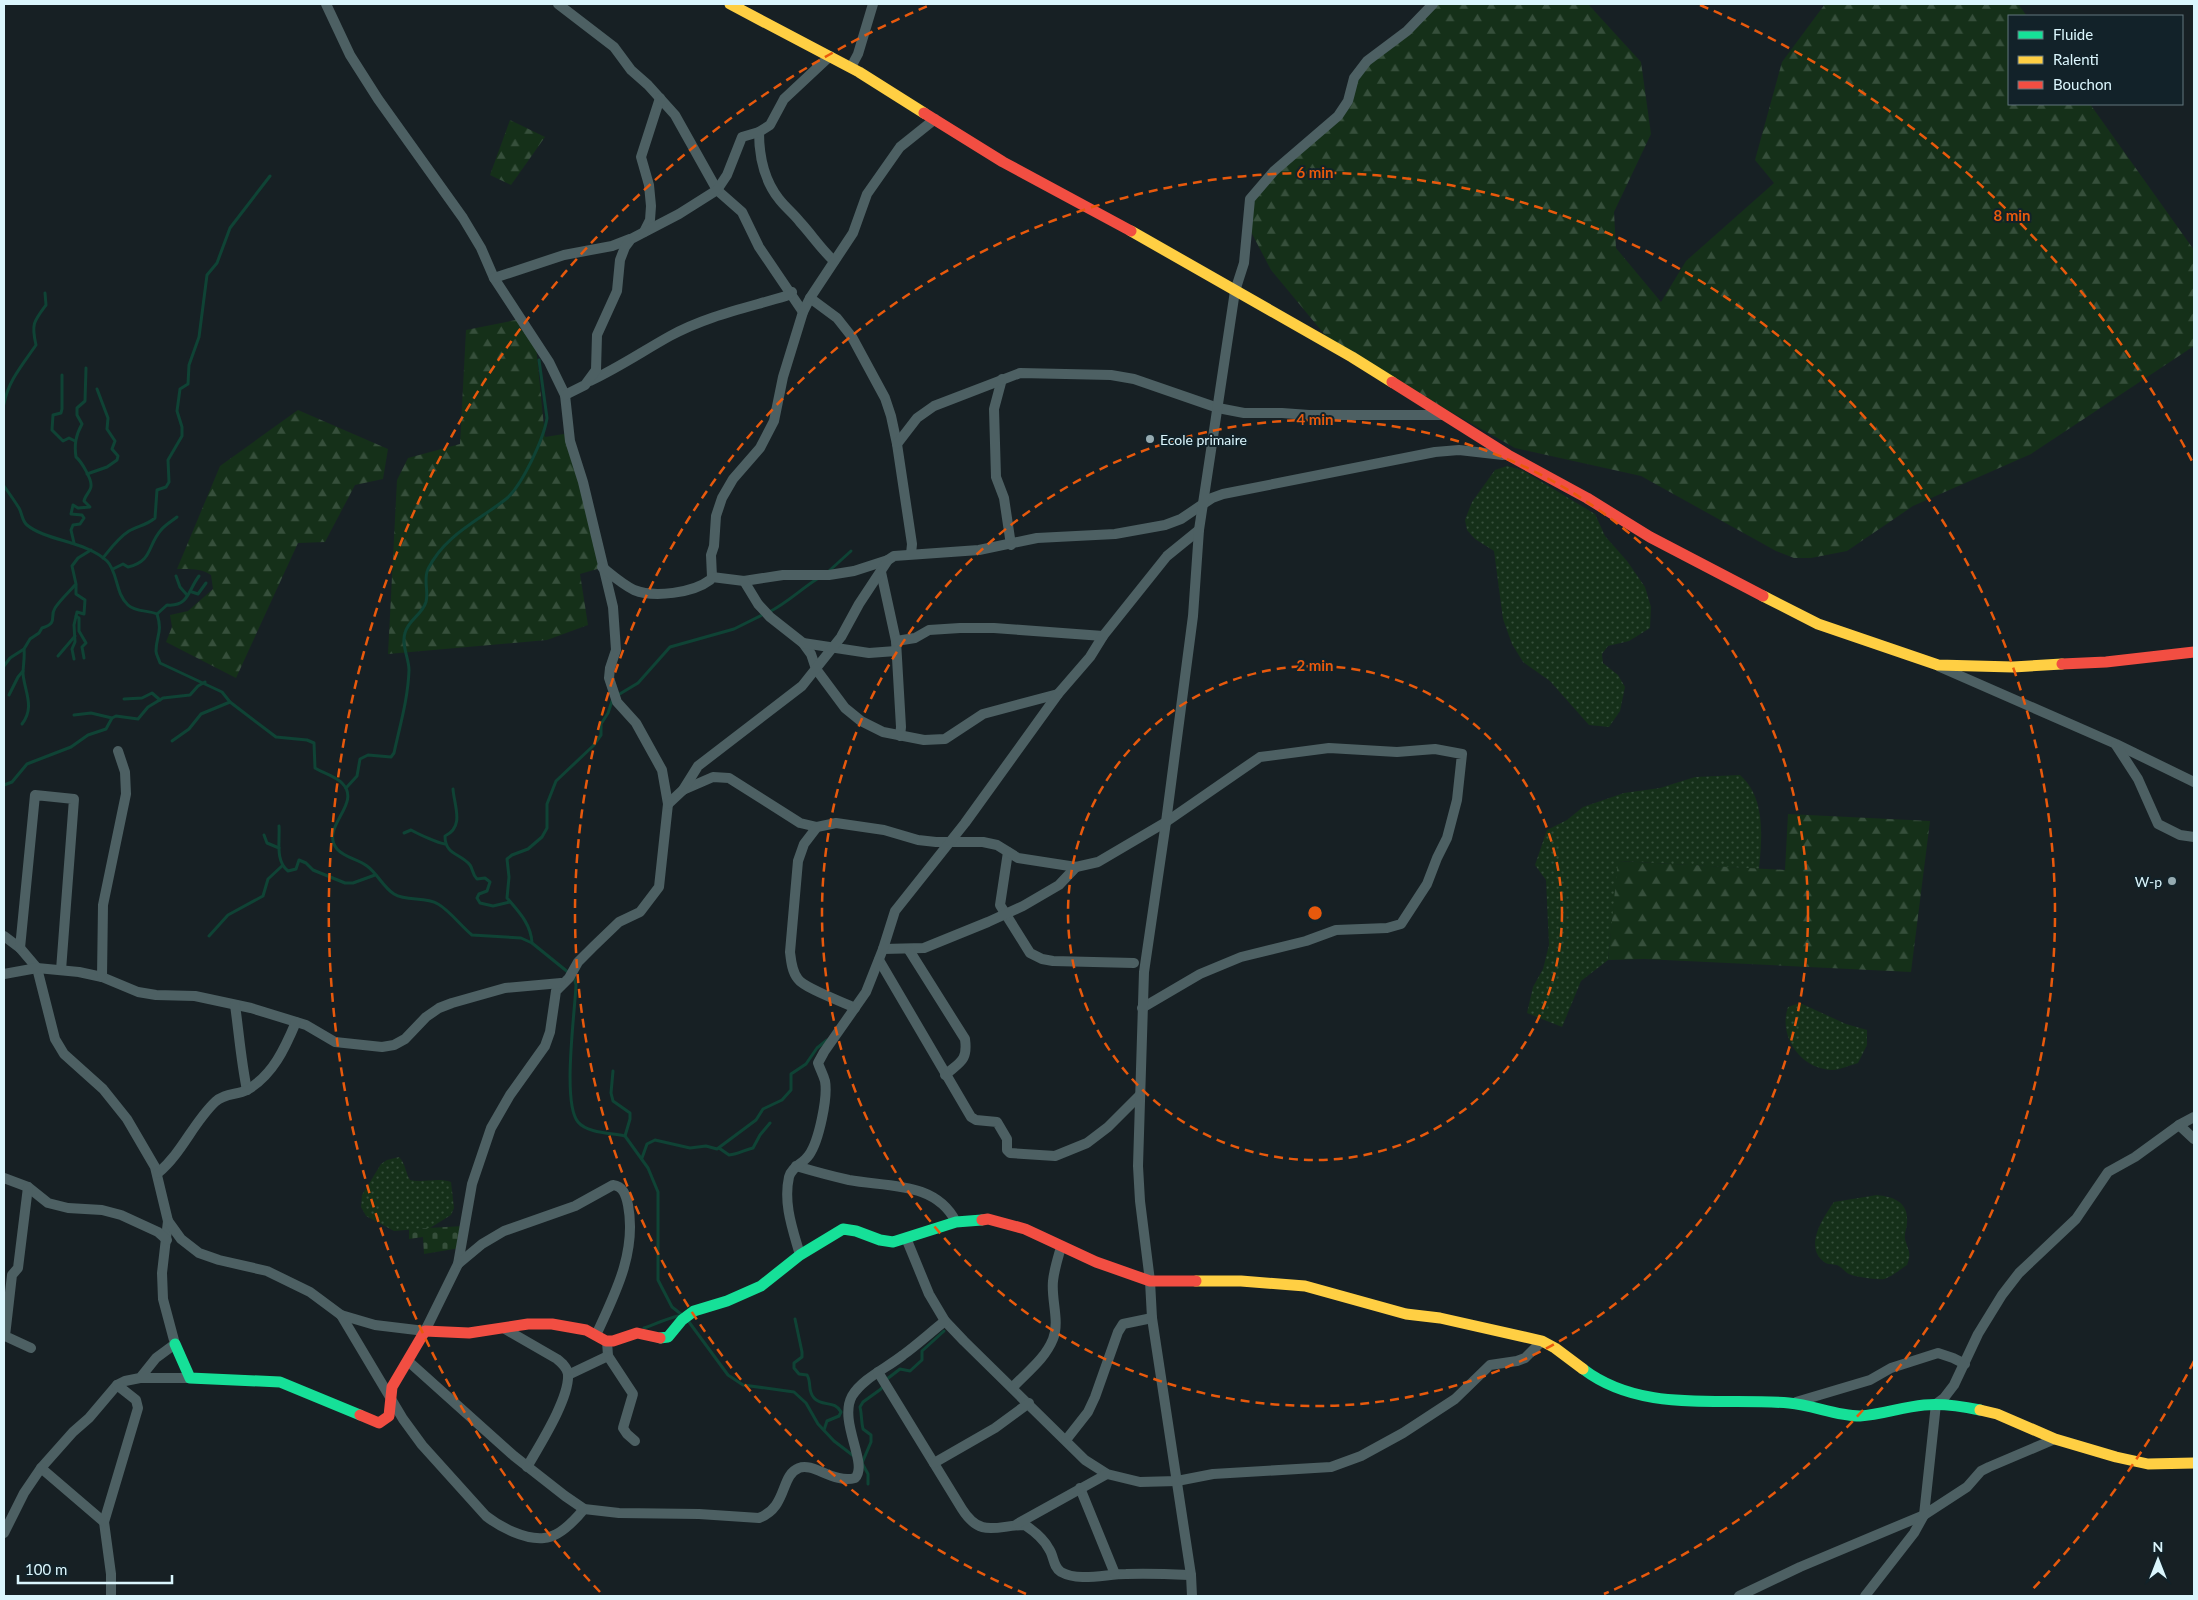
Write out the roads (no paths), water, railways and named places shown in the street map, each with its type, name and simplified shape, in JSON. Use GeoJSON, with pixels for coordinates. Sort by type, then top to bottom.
{"type":"FeatureCollection","features":[{"type":"Feature","properties":{"kind":"street"},"geometry":{"type":"LineString","coordinates":[[4,1534],[24,1493],[42,1468],[117,1385],[125,1381],[140,1378],[190,1378],[280,1382],[379,1423],[390,1412],[392,1387],[425,1331],[458,1264],[472,1184],[491,1128],[510,1095],[545,1046],[550,1032],[556,991],[561,983],[569,978],[578,962],[619,922],[640,912],[659,886],[662,870],[663,834],[668,804],[662,770],[636,723],[617,702],[609,678],[616,650],[613,608],[602,567],[584,482],[570,441],[565,395],[549,362],[494,278],[481,248],[463,218],[378,99],[350,55],[326,4]]}},
{"type":"Feature","properties":{"kind":"street"},"geometry":{"type":"LineString","coordinates":[[558,4],[614,47],[631,70],[675,115],[717,190],[742,212],[759,247],[792,292],[803,312]]}},
{"type":"Feature","properties":{"kind":"street"},"geometry":{"type":"LineString","coordinates":[[730,4],[830,56],[1003,162],[1112,220],[1352,357],[1508,455],[1587,498],[1650,537],[1818,624],[1938,665],[2013,667],[2106,662],[2194,652]]}},
{"type":"Feature","properties":{"kind":"street"},"geometry":{"type":"LineString","coordinates":[[851,68],[858,54],[873,4]]}},
{"type":"Feature","properties":{"kind":"street"},"geometry":{"type":"LineString","coordinates":[[1192,1596],[1191,1575],[1152,1318],[1150,1281],[1140,1201],[1142,1008],[1144,972],[1193,616],[1203,505],[1234,291],[1244,264],[1250,199],[1274,171],[1338,116],[1348,100],[1354,78],[1367,61],[1407,31],[1433,4]]}},
{"type":"Feature","properties":{"kind":"street"},"geometry":{"type":"LineString","coordinates":[[494,278],[564,255],[612,246],[631,239],[700,202],[717,190],[727,174],[742,137],[758,132],[770,124],[784,99],[830,56]]}},
{"type":"Feature","properties":{"kind":"street"},"geometry":{"type":"LineString","coordinates":[[644,232],[650,220],[652,206],[650,185],[641,157],[660,98]]}},
{"type":"Feature","properties":{"kind":"street"},"geometry":{"type":"LineString","coordinates":[[602,567],[623,584],[649,594],[682,591],[707,583],[712,577],[711,555],[714,546],[716,516],[722,498],[733,479],[760,448],[774,421],[784,376],[803,312],[810,298],[853,233],[867,194],[900,146],[935,119]]}},
{"type":"Feature","properties":{"kind":"street"},"geometry":{"type":"LineString","coordinates":[[758,132],[760,155],[768,182],[779,199],[834,261]]}},
{"type":"Feature","properties":{"kind":"street"},"geometry":{"type":"LineString","coordinates":[[590,381],[598,364],[597,335],[617,291],[620,260],[631,239]]}},
{"type":"Feature","properties":{"kind":"street"},"geometry":{"type":"LineString","coordinates":[[565,395],[618,368],[670,336],[687,328],[732,310],[780,298],[792,292]]}},
{"type":"Feature","properties":{"kind":"street"},"geometry":{"type":"LineString","coordinates":[[810,298],[837,318],[852,337],[885,398],[897,444],[912,544],[911,554]]}},
{"type":"Feature","properties":{"kind":"street"},"geometry":{"type":"LineString","coordinates":[[897,444],[928,409],[1020,373],[1111,375],[1134,379],[1218,408],[1257,414],[1442,415]]}},
{"type":"Feature","properties":{"kind":"street"},"geometry":{"type":"LineString","coordinates":[[1002,379],[994,409],[996,477],[1004,498],[1011,545]]}},
{"type":"Feature","properties":{"kind":"street"},"geometry":{"type":"LineString","coordinates":[[712,577],[744,581],[783,575],[829,575],[854,571],[901,554],[979,550],[1011,545],[1037,538],[1115,534],[1165,525],[1181,518],[1212,498],[1223,494],[1435,452],[1459,450],[1508,455]]}},
{"type":"Feature","properties":{"kind":"street"},"geometry":{"type":"LineString","coordinates":[[800,1256],[787,1206],[789,1177],[791,1170],[811,1152],[821,1118],[825,1080],[818,1063],[866,992],[883,949],[895,911],[949,843],[1058,694],[1090,657],[1104,636],[1168,556],[1200,530]]}},
{"type":"Feature","properties":{"kind":"street"},"geometry":{"type":"LineString","coordinates":[[668,804],[683,790],[698,766],[802,686],[833,647],[888,560]]}},
{"type":"Feature","properties":{"kind":"street"},"geometry":{"type":"LineString","coordinates":[[881,572],[896,646],[900,736]]}},
{"type":"Feature","properties":{"kind":"street"},"geometry":{"type":"LineString","coordinates":[[744,581],[758,604],[770,617],[803,643],[811,654],[816,669],[845,708],[861,721],[876,728],[900,736],[924,740],[945,740],[983,714],[1058,694]]}},
{"type":"Feature","properties":{"kind":"street"},"geometry":{"type":"LineString","coordinates":[[803,643],[869,653],[896,646],[929,630],[994,628],[1104,636]]}},
{"type":"Feature","properties":{"kind":"street"},"geometry":{"type":"LineString","coordinates":[[1938,665],[1946,671],[2116,744],[2194,782]]}},
{"type":"Feature","properties":{"kind":"street"},"geometry":{"type":"LineString","coordinates":[[2116,744],[2138,779],[2151,814],[2158,824],[2180,834],[2194,837]]}},
{"type":"Feature","properties":{"kind":"street"},"geometry":{"type":"LineString","coordinates":[[683,790],[713,777],[729,778],[800,823],[817,827],[836,823],[845,824],[884,830],[918,840],[949,843],[983,842],[997,845],[1018,858],[1076,867],[1098,862],[1166,822],[1260,757],[1329,748],[1396,752],[1435,749],[1462,754],[1457,800],[1447,838],[1427,884],[1401,924],[1387,928],[1336,930],[1306,941],[1241,957],[1200,974],[1142,1008]]}},
{"type":"Feature","properties":{"kind":"street"},"geometry":{"type":"LineString","coordinates":[[102,977],[103,905],[126,794],[125,772],[118,751]]}},
{"type":"Feature","properties":{"kind":"street"},"geometry":{"type":"LineString","coordinates":[[20,948],[36,795],[74,799],[61,970]]}},
{"type":"Feature","properties":{"kind":"street"},"geometry":{"type":"LineString","coordinates":[[817,827],[804,844],[798,862],[790,952],[792,966],[797,979],[804,986],[855,1008]]}},
{"type":"Feature","properties":{"kind":"street"},"geometry":{"type":"LineString","coordinates":[[1008,852],[1000,905],[1030,953],[1042,959],[1134,963]]}},
{"type":"Feature","properties":{"kind":"street"},"geometry":{"type":"LineString","coordinates":[[883,949],[909,950],[924,948],[1006,914],[1059,885],[1076,867]]}},
{"type":"Feature","properties":{"kind":"street"},"geometry":{"type":"LineString","coordinates":[[4,936],[20,948],[37,968],[55,1039],[64,1054],[103,1089],[127,1119],[158,1173],[168,1221],[162,1273],[163,1299],[175,1344],[190,1378]]}},
{"type":"Feature","properties":{"kind":"street"},"geometry":{"type":"LineString","coordinates":[[909,950],[966,1040],[967,1052],[945,1075]]}},
{"type":"Feature","properties":{"kind":"street"},"geometry":{"type":"LineString","coordinates":[[879,960],[971,1117],[983,1121],[994,1121],[999,1125],[1007,1139],[1007,1150],[1010,1153],[1055,1156],[1087,1143],[1108,1127],[1140,1094]]}},
{"type":"Feature","properties":{"kind":"street"},"geometry":{"type":"LineString","coordinates":[[4,974],[37,968],[102,977],[138,992],[156,995],[195,996],[251,1008],[306,1026],[335,1042],[382,1048],[394,1045],[405,1039],[426,1017],[445,1006],[505,988],[561,983]]}},
{"type":"Feature","properties":{"kind":"street"},"geometry":{"type":"LineString","coordinates":[[235,1004],[241,1044],[240,1056],[247,1090]]}},
{"type":"Feature","properties":{"kind":"street"},"geometry":{"type":"LineString","coordinates":[[158,1173],[170,1163],[197,1123],[217,1100],[225,1095],[247,1090],[269,1072],[278,1059],[296,1022]]}},
{"type":"Feature","properties":{"kind":"street"},"geometry":{"type":"LineString","coordinates":[[1865,1596],[1914,1533],[1924,1515],[1936,1404],[1944,1398],[1954,1385],[1982,1326],[2002,1295],[2019,1273],[2076,1219],[2108,1172],[2135,1157],[2179,1125],[2194,1117]]}},
{"type":"Feature","properties":{"kind":"street"},"geometry":{"type":"LineString","coordinates":[[2179,1125],[2194,1139]]}},
{"type":"Feature","properties":{"kind":"street"},"geometry":{"type":"LineString","coordinates":[[796,1166],[850,1180],[894,1185],[921,1192],[946,1206],[956,1222]]}},
{"type":"Feature","properties":{"kind":"street"},"geometry":{"type":"LineString","coordinates":[[4,1178],[28,1187],[48,1203],[68,1208],[102,1210],[121,1214],[158,1232],[167,1240]]}},
{"type":"Feature","properties":{"kind":"street"},"geometry":{"type":"LineString","coordinates":[[458,1264],[482,1244],[504,1231],[575,1206],[613,1184],[617,1185],[622,1190],[628,1204],[630,1236],[624,1268],[601,1338],[608,1356],[633,1394],[623,1428],[635,1441]]}},
{"type":"Feature","properties":{"kind":"street"},"geometry":{"type":"LineString","coordinates":[[28,1187],[18,1268],[12,1274],[10,1286],[5,1336],[31,1348]]}},
{"type":"Feature","properties":{"kind":"street"},"geometry":{"type":"LineString","coordinates":[[168,1221],[181,1239],[199,1253],[219,1260],[267,1271],[310,1292],[341,1315],[374,1325],[425,1331],[469,1333],[528,1324],[552,1324],[586,1330],[601,1338],[613,1341],[637,1333],[657,1338],[668,1337],[682,1320],[694,1311],[727,1302],[761,1286],[800,1256],[843,1229],[851,1229],[884,1242],[906,1238],[956,1222],[988,1219],[1025,1229],[1061,1247],[1114,1269],[1150,1281],[1233,1281],[1305,1286],[1406,1314],[1440,1318],[1542,1341],[1556,1348],[1592,1376],[1642,1397],[1723,1403],[1790,1403],[1811,1399],[1870,1380],[1891,1368],[1938,1353],[1965,1364]]}},
{"type":"Feature","properties":{"kind":"street"},"geometry":{"type":"LineString","coordinates":[[906,1238],[929,1294],[945,1321],[1085,1460],[1107,1474],[1140,1482],[1177,1481],[1213,1474],[1331,1467],[1362,1456],[1403,1433],[1455,1400],[1490,1365],[1517,1361],[1524,1358],[1542,1341]]}},
{"type":"Feature","properties":{"kind":"street"},"geometry":{"type":"LineString","coordinates":[[1013,1387],[1034,1367],[1054,1337],[1055,1312],[1052,1282],[1061,1247]]}},
{"type":"Feature","properties":{"kind":"street"},"geometry":{"type":"LineString","coordinates":[[341,1315],[422,1445],[486,1516],[497,1525],[528,1536],[545,1538],[574,1521],[584,1509]]}},
{"type":"Feature","properties":{"kind":"street"},"geometry":{"type":"LineString","coordinates":[[1066,1440],[1088,1412],[1096,1397],[1118,1332],[1123,1324],[1152,1318]]}},
{"type":"Feature","properties":{"kind":"street"},"geometry":{"type":"LineString","coordinates":[[408,1362],[527,1467],[584,1509],[619,1513],[699,1514],[759,1518],[768,1515],[781,1500],[785,1484],[792,1473],[799,1468],[812,1467],[823,1474],[837,1478],[849,1480],[855,1478],[859,1471],[848,1424],[848,1410],[852,1397],[878,1372],[902,1356],[945,1321]]}},
{"type":"Feature","properties":{"kind":"street"},"geometry":{"type":"LineString","coordinates":[[505,1329],[557,1359],[563,1364],[568,1375],[562,1401],[527,1467]]}},
{"type":"Feature","properties":{"kind":"street"},"geometry":{"type":"LineString","coordinates":[[140,1378],[156,1358],[175,1344]]}},
{"type":"Feature","properties":{"kind":"street"},"geometry":{"type":"LineString","coordinates":[[568,1375],[608,1356]]}},
{"type":"Feature","properties":{"kind":"street"},"geometry":{"type":"LineString","coordinates":[[878,1372],[965,1514],[973,1523],[980,1527],[999,1529],[1025,1525],[1039,1536],[1048,1547],[1060,1572],[1085,1577],[1115,1574],[1191,1575]]}},
{"type":"Feature","properties":{"kind":"street"},"geometry":{"type":"LineString","coordinates":[[111,1596],[111,1574],[104,1522],[138,1408],[136,1400],[117,1385]]}},
{"type":"Feature","properties":{"kind":"street"},"geometry":{"type":"LineString","coordinates":[[934,1463],[995,1428],[1029,1403]]}},
{"type":"Feature","properties":{"kind":"street"},"geometry":{"type":"LineString","coordinates":[[1790,1403],[1839,1414],[1861,1416],[1900,1408],[1936,1404],[1979,1408],[2086,1450],[2136,1462],[2167,1465],[2194,1463]]}},
{"type":"Feature","properties":{"kind":"street"},"geometry":{"type":"LineString","coordinates":[[1739,1596],[1800,1567],[1924,1515],[1967,1487],[1981,1471],[2055,1439]]}},
{"type":"Feature","properties":{"kind":"street"},"geometry":{"type":"LineString","coordinates":[[42,1468],[104,1522]]}},
{"type":"Feature","properties":{"kind":"street"},"geometry":{"type":"LineString","coordinates":[[1014,1526],[1107,1474]]}},
{"type":"Feature","properties":{"kind":"street"},"geometry":{"type":"LineString","coordinates":[[1080,1488],[1115,1574]]}},
{"type":"Feature","properties":{"kind":"waterway"},"geometry":{"type":"LineString","coordinates":[[103,558],[125,534],[155,518],[157,490],[166,487],[169,482],[168,460],[182,436],[182,427],[177,411],[180,389],[188,384],[189,365],[199,337],[207,275],[217,263],[230,228],[270,176]]}},
{"type":"Feature","properties":{"kind":"waterway"},"geometry":{"type":"LineString","coordinates":[[4,404],[12,380],[36,345],[34,327],[36,319],[46,305],[45,293]]}},
{"type":"Feature","properties":{"kind":"waterway"},"geometry":{"type":"LineString","coordinates":[[346,788],[357,776],[360,759],[368,755],[391,757],[394,753],[407,691],[409,670],[404,638],[409,624],[426,602],[426,577],[428,569],[443,547],[512,493],[519,484],[537,449],[547,418],[539,360]]}},
{"type":"Feature","properties":{"kind":"waterway"},"geometry":{"type":"LineString","coordinates":[[74,543],[71,530],[73,525],[80,524],[84,518],[82,515],[71,514],[73,505],[78,508],[90,507],[84,501],[91,488],[90,479],[81,462],[76,457],[75,448],[82,424],[77,415],[77,408],[85,401],[86,368]]}},
{"type":"Feature","properties":{"kind":"waterway"},"geometry":{"type":"LineString","coordinates":[[62,375],[62,409],[61,413],[53,415],[52,430],[63,441],[69,438],[75,441]]}},
{"type":"Feature","properties":{"kind":"waterway"},"geometry":{"type":"LineString","coordinates":[[87,474],[107,467],[117,460],[118,456],[112,449],[115,441],[107,429],[108,418],[97,389]]}},
{"type":"Feature","properties":{"kind":"waterway"},"geometry":{"type":"LineString","coordinates":[[4,486],[19,508],[27,525],[45,535],[98,554],[111,566],[121,595],[128,605],[134,609],[157,614],[159,630],[156,654],[160,663],[222,692],[230,702],[276,737],[307,740],[314,743],[315,768],[342,783],[347,791],[348,799],[333,832],[333,841],[340,852],[367,866],[394,894],[438,904],[447,910],[472,935],[521,938],[532,943],[574,977],[576,985],[570,1077],[573,1112],[582,1126],[600,1132],[625,1136],[648,1168],[658,1192],[658,1280],[672,1307],[681,1314]]}},
{"type":"Feature","properties":{"kind":"waterway"},"geometry":{"type":"LineString","coordinates":[[113,569],[123,564],[128,567],[142,561],[161,530],[177,517]]}},
{"type":"Feature","properties":{"kind":"waterway"},"geometry":{"type":"LineString","coordinates":[[4,666],[10,658],[24,649],[30,639],[52,622],[53,611],[76,584],[72,566],[78,558],[91,550]]}},
{"type":"Feature","properties":{"kind":"waterway"},"geometry":{"type":"LineString","coordinates":[[829,571],[851,551]]}},
{"type":"Feature","properties":{"kind":"waterway"},"geometry":{"type":"LineString","coordinates":[[176,576],[180,587],[187,595]]}},
{"type":"Feature","properties":{"kind":"waterway"},"geometry":{"type":"LineString","coordinates":[[157,614],[167,605],[174,605],[184,600],[199,576]]}},
{"type":"Feature","properties":{"kind":"waterway"},"geometry":{"type":"LineString","coordinates":[[769,612],[817,579]]}},
{"type":"Feature","properties":{"kind":"waterway"},"geometry":{"type":"LineString","coordinates":[[192,592],[198,594],[206,583]]}},
{"type":"Feature","properties":{"kind":"waterway"},"geometry":{"type":"LineString","coordinates":[[74,659],[72,649],[75,642],[74,625],[77,612],[84,614],[85,600],[76,594],[76,585]]}},
{"type":"Feature","properties":{"kind":"waterway"},"geometry":{"type":"LineString","coordinates":[[532,943],[527,924],[507,898],[509,877],[507,859],[528,849],[542,837],[547,828],[547,804],[556,781],[593,746],[601,735],[601,724],[608,713],[613,698],[638,683],[670,647],[734,629],[764,614]]}},
{"type":"Feature","properties":{"kind":"waterway"},"geometry":{"type":"LineString","coordinates":[[76,616],[79,618],[79,631],[86,643],[82,647],[84,658]]}},
{"type":"Feature","properties":{"kind":"waterway"},"geometry":{"type":"LineString","coordinates":[[58,656],[75,636]]}},
{"type":"Feature","properties":{"kind":"waterway"},"geometry":{"type":"LineString","coordinates":[[22,724],[26,718],[29,706],[23,674],[24,649]]}},
{"type":"Feature","properties":{"kind":"waterway"},"geometry":{"type":"LineString","coordinates":[[9,695],[23,671]]}},
{"type":"Feature","properties":{"kind":"waterway"},"geometry":{"type":"LineString","coordinates":[[4,785],[12,782],[27,764],[71,747],[88,735],[106,729],[112,718],[116,716],[138,719],[148,707],[163,698],[190,695],[198,686],[205,682]]}},
{"type":"Feature","properties":{"kind":"waterway"},"geometry":{"type":"LineString","coordinates":[[124,699],[142,698],[152,693],[160,700]]}},
{"type":"Feature","properties":{"kind":"waterway"},"geometry":{"type":"LineString","coordinates":[[172,741],[189,729],[201,714],[230,702]]}},
{"type":"Feature","properties":{"kind":"waterway"},"geometry":{"type":"LineString","coordinates":[[74,715],[91,713],[112,718]]}},
{"type":"Feature","properties":{"kind":"waterway"},"geometry":{"type":"LineString","coordinates":[[453,789],[457,821],[455,827],[445,836],[448,847],[470,865],[477,879],[485,878],[490,882],[487,891],[479,894],[477,898],[480,903],[493,906],[510,902]]}},
{"type":"Feature","properties":{"kind":"waterway"},"geometry":{"type":"LineString","coordinates":[[279,826],[281,862],[288,871],[296,869],[299,860],[306,863],[313,870],[345,883],[353,883],[375,875]]}},
{"type":"Feature","properties":{"kind":"waterway"},"geometry":{"type":"LineString","coordinates":[[404,833],[411,830],[445,844]]}},
{"type":"Feature","properties":{"kind":"waterway"},"geometry":{"type":"LineString","coordinates":[[264,835],[267,843],[279,848]]}},
{"type":"Feature","properties":{"kind":"waterway"},"geometry":{"type":"LineString","coordinates":[[209,936],[228,915],[263,896],[268,879],[282,866]]}},
{"type":"Feature","properties":{"kind":"waterway"},"geometry":{"type":"LineString","coordinates":[[642,1158],[647,1144],[655,1140],[690,1148],[706,1146],[717,1149],[756,1120],[763,1109],[782,1100],[791,1090],[791,1074],[806,1064],[817,1048],[827,1040]]}},
{"type":"Feature","properties":{"kind":"waterway"},"geometry":{"type":"LineString","coordinates":[[613,1071],[611,1093],[613,1101],[630,1113],[625,1136]]}},
{"type":"Feature","properties":{"kind":"waterway"},"geometry":{"type":"LineString","coordinates":[[719,1148],[729,1155],[753,1148],[760,1135],[770,1123]]}},
{"type":"Feature","properties":{"kind":"waterway"},"geometry":{"type":"LineString","coordinates":[[644,1328],[678,1316]]}},
{"type":"Feature","properties":{"kind":"waterway"},"geometry":{"type":"LineString","coordinates":[[795,1319],[802,1357],[794,1363],[794,1368],[799,1374],[807,1375],[811,1392],[817,1401],[835,1406],[841,1412],[839,1416],[827,1421],[824,1430]]}},
{"type":"Feature","properties":{"kind":"waterway"},"geometry":{"type":"LineString","coordinates":[[689,1322],[728,1375],[743,1385],[794,1392],[806,1403],[818,1424],[834,1441],[855,1457]]}},
{"type":"Feature","properties":{"kind":"waterway"},"geometry":{"type":"LineString","coordinates":[[862,1463],[871,1442],[871,1435],[862,1426],[860,1407],[863,1402],[881,1389],[887,1379],[900,1369],[910,1371],[922,1360],[922,1351],[944,1331]]}},
{"type":"Feature","properties":{"kind":"waterway"},"geometry":{"type":"LineString","coordinates":[[862,1463],[868,1474],[868,1484]]}},
{"type":"Feature","properties":{"kind":"place","name":"Ecole primaire"},"geometry":{"type":"Point","coordinates":[1150,439]}},
{"type":"Feature","properties":{"kind":"place","name":"W-p"},"geometry":{"type":"Point","coordinates":[2172,881]}}]}
